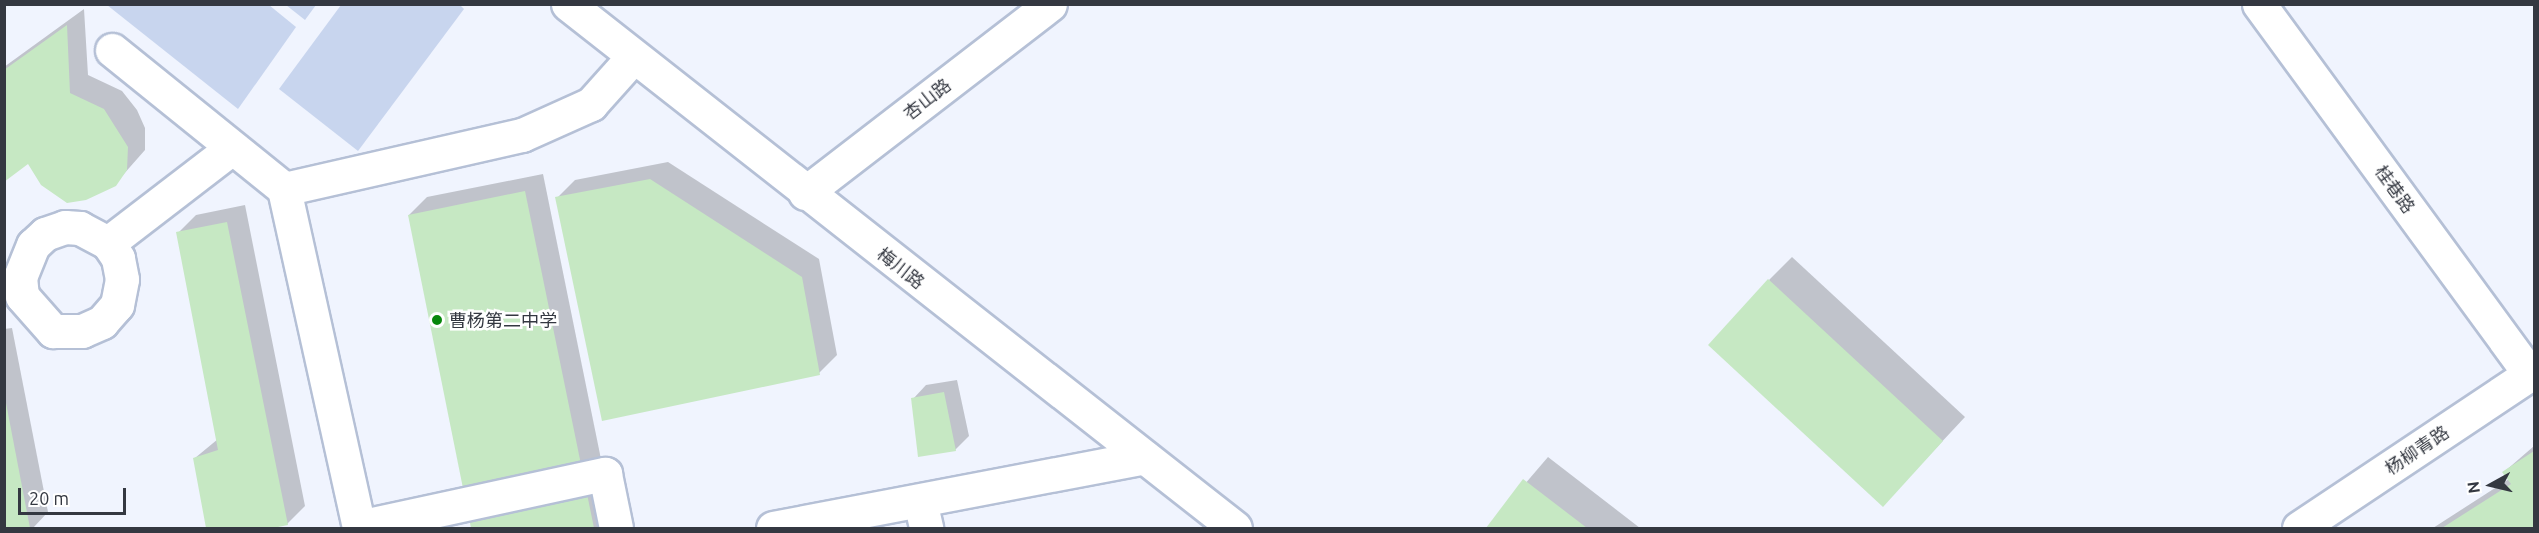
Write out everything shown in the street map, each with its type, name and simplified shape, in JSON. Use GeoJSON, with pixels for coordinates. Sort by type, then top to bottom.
{"type":"FeatureCollection","features":[{"type":"Feature","properties":{"kind":"street","name":"梅川路"},"geometry":{"type":"LineString","coordinates":[[568,4],[805,193],[1235,528]]}},
{"type":"Feature","properties":{"kind":"street","name":"杏山路"},"geometry":{"type":"LineString","coordinates":[[805,193],[1050,4]]}},
{"type":"Feature","properties":{"kind":"street","name":"桂巷路"},"geometry":{"type":"LineString","coordinates":[[2259,4],[2532,373]]}},
{"type":"Feature","properties":{"kind":"street"},"geometry":{"type":"LineString","coordinates":[[112,50],[284,189],[359,527],[605,474],[616,528]]}},
{"type":"Feature","properties":{"kind":"street"},"geometry":{"type":"LineString","coordinates":[[284,189],[522,135],[591,104],[633,57]]}},
{"type":"Feature","properties":{"kind":"street"},"geometry":{"type":"LineString","coordinates":[[108,243],[232,148]]}},
{"type":"Feature","properties":{"kind":"street","name":"杨柳青路"},"geometry":{"type":"LineString","coordinates":[[2299,528],[2532,373]]}},
{"type":"Feature","properties":{"kind":"street"},"geometry":{"type":"LineString","coordinates":[[773,528],[923,515],[1144,457]]}},
{"type":"Feature","properties":{"kind":"shaded area"},"geometry":{"type":"Polygon","coordinates":[[[459,4],[464,9],[358,151],[279,89],[341,5],[459,4]]]}},
{"type":"Feature","properties":{"kind":"shaded area"},"geometry":{"type":"Polygon","coordinates":[[[107,5],[269,5],[296,27],[238,109],[107,5]]]}},
{"type":"Feature","properties":{"kind":"shaded area"},"geometry":{"type":"Polygon","coordinates":[[[286,5],[316,5],[305,20],[286,5]]]}},
{"type":"Feature","properties":{"kind":"building"},"geometry":{"type":"Polygon","coordinates":[[[67,25],[70,93],[104,109],[128,147],[127,170],[116,186],[86,200],[67,203],[41,185],[28,164],[4,182],[4,70],[67,25]]]}},
{"type":"Feature","properties":{"kind":"building"},"geometry":{"type":"Polygon","coordinates":[[[650,179],[802,277],[820,375],[602,421],[555,197],[650,179]]]}},
{"type":"Feature","properties":{"kind":"building"},"geometry":{"type":"Polygon","coordinates":[[[525,191],[594,528],[471,528],[408,215],[525,191]]]}},
{"type":"Feature","properties":{"kind":"building"},"geometry":{"type":"Polygon","coordinates":[[[227,222],[288,525],[273,528],[206,528],[193,458],[218,450],[176,232],[227,222]]]}},
{"type":"Feature","properties":{"kind":"building"},"geometry":{"type":"Polygon","coordinates":[[[1768,279],[1943,441],[1883,507],[1708,345],[1768,279]]]}},
{"type":"Feature","properties":{"kind":"building"},"geometry":{"type":"Polygon","coordinates":[[[944,392],[956,451],[918,457],[911,398],[944,392]]]}},
{"type":"Feature","properties":{"kind":"building"},"geometry":{"type":"Polygon","coordinates":[[[6,403],[30,528],[4,528],[6,403]]]}},
{"type":"Feature","properties":{"kind":"building"},"geometry":{"type":"Polygon","coordinates":[[[2534,451],[2534,528],[2442,528],[2511,484],[2502,472],[2534,451]]]}},
{"type":"Feature","properties":{"kind":"building"},"geometry":{"type":"Polygon","coordinates":[[[1523,479],[1587,528],[1486,528],[1523,479]]]}},
{"type":"Feature","properties":{"kind":"place","name":"曹杨第二中学"},"geometry":{"type":"Point","coordinates":[437,320]}}]}
